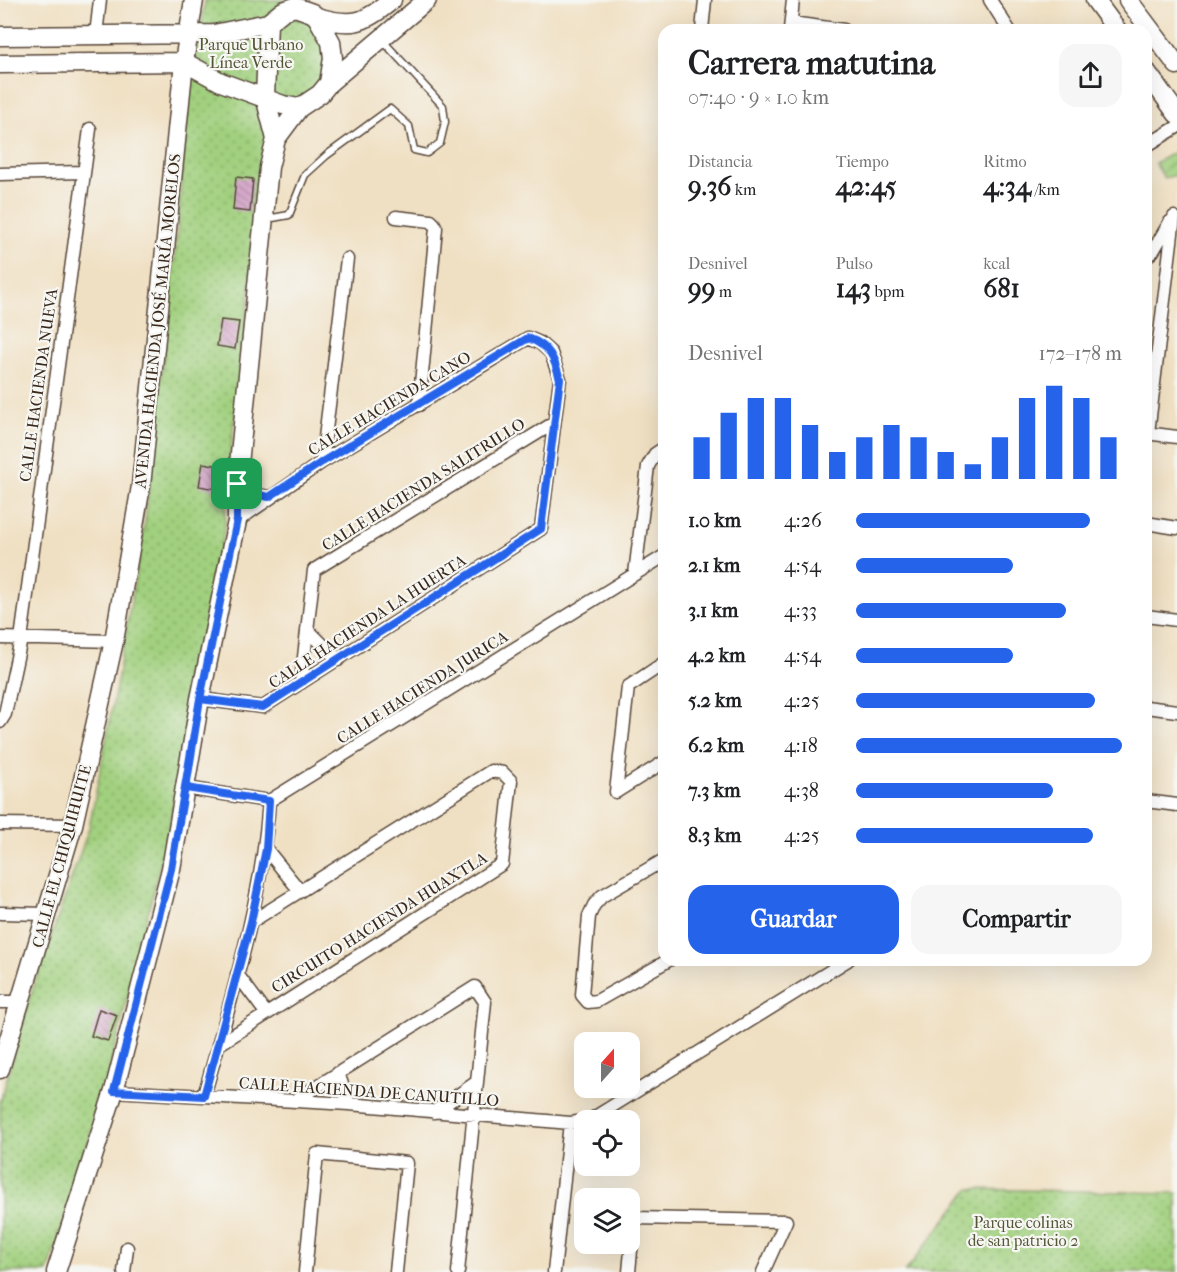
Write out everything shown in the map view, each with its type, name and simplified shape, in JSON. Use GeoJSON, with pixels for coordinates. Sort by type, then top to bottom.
{"type":"FeatureCollection","features":[{"type":"Feature","properties":{"kind":"main road","name":"AVENIDA HACIENDA JOSÉ MARÍA MORELOS"},"geometry":{"type":"LineString","coordinates":[[114,641],[141,486],[184,62],[194,0]]}},
{"type":"Feature","properties":{"kind":"main road"},"geometry":{"type":"LineString","coordinates":[[317,17],[336,22],[356,23],[377,13],[392,0]]}},
{"type":"Feature","properties":{"kind":"main road"},"geometry":{"type":"LineString","coordinates":[[56,1272],[114,1091],[171,869],[200,699],[237,520],[237,484],[269,167],[276,139],[299,108],[320,94],[329,83],[380,38],[427,0]]}},
{"type":"Feature","properties":{"kind":"main road"},"geometry":{"type":"LineString","coordinates":[[1095,0],[1113,24]]}},
{"type":"Feature","properties":{"kind":"main road"},"geometry":{"type":"LineString","coordinates":[[1128,0],[1146,24]]}},
{"type":"Feature","properties":{"kind":"main road"},"geometry":{"type":"LineString","coordinates":[[0,36],[214,34],[268,24],[295,3],[317,17],[331,42],[333,57],[329,83]]}},
{"type":"Feature","properties":{"kind":"main road"},"geometry":{"type":"LineString","coordinates":[[268,24],[265,97],[276,139]]}},
{"type":"Feature","properties":{"kind":"main road"},"geometry":{"type":"LineString","coordinates":[[1152,32],[1177,65]]}},
{"type":"Feature","properties":{"kind":"main road"},"geometry":{"type":"LineString","coordinates":[[0,64],[184,62],[221,82],[283,105],[299,108]]}},
{"type":"Feature","properties":{"kind":"main road"},"geometry":{"type":"LineString","coordinates":[[1152,79],[1177,114]]}},
{"type":"Feature","properties":{"kind":"main road","name":"CALLE EL CHIQUIHUITE"},"geometry":{"type":"LineString","coordinates":[[0,1069],[73,825],[114,641]]}},
{"type":"Feature","properties":{"kind":"street"},"geometry":{"type":"LineString","coordinates":[[96,35],[100,0]]}},
{"type":"Feature","properties":{"kind":"street"},"geometry":{"type":"LineString","coordinates":[[703,24],[705,0]]}},
{"type":"Feature","properties":{"kind":"street"},"geometry":{"type":"LineString","coordinates":[[790,24],[793,0]]}},
{"type":"Feature","properties":{"kind":"street"},"geometry":{"type":"LineString","coordinates":[[990,0],[1005,24]]}},
{"type":"Feature","properties":{"kind":"street"},"geometry":{"type":"LineString","coordinates":[[1152,142],[1177,127]]}},
{"type":"Feature","properties":{"kind":"street","name":"CALLE HACIENDA NUEVA"},"geometry":{"type":"LineString","coordinates":[[0,722],[5,714],[21,639],[90,129]]}},
{"type":"Feature","properties":{"kind":"street"},"geometry":{"type":"LineString","coordinates":[[0,174],[83,172]]}},
{"type":"Feature","properties":{"kind":"street"},"geometry":{"type":"LineString","coordinates":[[396,217],[431,221],[436,228],[419,405]]}},
{"type":"Feature","properties":{"kind":"street"},"geometry":{"type":"LineString","coordinates":[[1152,252],[1175,217]]}},
{"type":"Feature","properties":{"kind":"street"},"geometry":{"type":"LineString","coordinates":[[1152,394],[1175,217]]}},
{"type":"Feature","properties":{"kind":"street"},"geometry":{"type":"LineString","coordinates":[[322,462],[346,260]]}},
{"type":"Feature","properties":{"kind":"street","name":"CALLE HACIENDA CANO"},"geometry":{"type":"LineString","coordinates":[[237,520],[322,462],[528,338],[540,343],[550,353],[556,365],[560,379],[554,423]]}},
{"type":"Feature","properties":{"kind":"street","name":"CALLE HACIENDA LA HUERTA"},"geometry":{"type":"LineString","coordinates":[[200,699],[263,707],[541,529],[554,423]]}},
{"type":"Feature","properties":{"kind":"street","name":"CALLE HACIENDA SALITRILLO"},"geometry":{"type":"LineString","coordinates":[[301,683],[314,570],[554,423]]}},
{"type":"Feature","properties":{"kind":"street"},"geometry":{"type":"LineString","coordinates":[[1152,434],[1177,437]]}},
{"type":"Feature","properties":{"kind":"street"},"geometry":{"type":"LineString","coordinates":[[635,574],[648,465],[658,452]]}},
{"type":"Feature","properties":{"kind":"street"},"geometry":{"type":"LineString","coordinates":[[237,484],[249,493],[269,497]]}},
{"type":"Feature","properties":{"kind":"street"},"geometry":{"type":"LineString","coordinates":[[1152,525],[1177,528]]}},
{"type":"Feature","properties":{"kind":"street","name":"CALLE HACIENDA JURICA"},"geometry":{"type":"LineString","coordinates":[[269,801],[658,560]]}},
{"type":"Feature","properties":{"kind":"street"},"geometry":{"type":"LineString","coordinates":[[1152,617],[1177,620]]}},
{"type":"Feature","properties":{"kind":"street"},"geometry":{"type":"LineString","coordinates":[[308,628],[338,660]]}},
{"type":"Feature","properties":{"kind":"street"},"geometry":{"type":"LineString","coordinates":[[0,638],[114,641]]}},
{"type":"Feature","properties":{"kind":"street"},"geometry":{"type":"LineString","coordinates":[[658,667],[628,687],[616,792],[658,766]]}},
{"type":"Feature","properties":{"kind":"street"},"geometry":{"type":"LineString","coordinates":[[1152,708],[1177,711]]}},
{"type":"Feature","properties":{"kind":"street","name":"CIRCUITO HACIENDA HUAXTLA"},"geometry":{"type":"LineString","coordinates":[[218,1045],[502,864],[511,781],[503,773],[491,771],[251,922]]}},
{"type":"Feature","properties":{"kind":"street"},"geometry":{"type":"LineString","coordinates":[[186,788],[269,801],[266,849],[251,922],[204,1096]]}},
{"type":"Feature","properties":{"kind":"street"},"geometry":{"type":"LineString","coordinates":[[1152,802],[1177,806]]}},
{"type":"Feature","properties":{"kind":"street"},"geometry":{"type":"LineString","coordinates":[[0,824],[73,825]]}},
{"type":"Feature","properties":{"kind":"street"},"geometry":{"type":"LineString","coordinates":[[266,849],[300,891]]}},
{"type":"Feature","properties":{"kind":"street"},"geometry":{"type":"LineString","coordinates":[[658,863],[602,896],[594,905],[589,916],[582,995],[588,1002],[597,1002],[659,966]]}},
{"type":"Feature","properties":{"kind":"street"},"geometry":{"type":"LineString","coordinates":[[0,913],[47,914]]}},
{"type":"Feature","properties":{"kind":"street"},"geometry":{"type":"LineString","coordinates":[[606,1110],[838,966]]}},
{"type":"Feature","properties":{"kind":"street"},"geometry":{"type":"LineString","coordinates":[[237,974],[266,1013]]}},
{"type":"Feature","properties":{"kind":"street"},"geometry":{"type":"LineString","coordinates":[[294,1101],[475,987],[485,1002],[458,1272]]}},
{"type":"Feature","properties":{"kind":"street"},"geometry":{"type":"LineString","coordinates":[[0,1002],[21,1002]]}},
{"type":"Feature","properties":{"kind":"street"},"geometry":{"type":"LineString","coordinates":[[339,1073],[349,1104]]}},
{"type":"Feature","properties":{"kind":"street"},"geometry":{"type":"LineString","coordinates":[[434,1112],[477,1082]]}},
{"type":"Feature","properties":{"kind":"street","name":"CALLE HACIENDA DE CANUTILLO"},"geometry":{"type":"LineString","coordinates":[[114,1091],[349,1104],[574,1122]]}},
{"type":"Feature","properties":{"kind":"street"},"geometry":{"type":"LineString","coordinates":[[554,1272],[570,1123]]}},
{"type":"Feature","properties":{"kind":"street"},"geometry":{"type":"LineString","coordinates":[[305,1272],[317,1154],[406,1163],[396,1272]]}},
{"type":"Feature","properties":{"kind":"street"},"geometry":{"type":"LineString","coordinates":[[629,1272],[634,1218],[786,1221],[763,1272]]}},
{"type":"Feature","properties":{"kind":"street"},"geometry":{"type":"LineString","coordinates":[[124,1272],[127,1248]]}},
{"type":"Feature","properties":{"kind":"lane"},"geometry":{"type":"LineString","coordinates":[[264,220],[289,215],[305,175],[327,155],[390,109],[409,126],[414,150],[428,153],[440,143],[445,122],[443,106],[380,38]]}},
{"type":"Feature","properties":{"kind":"green space","name":"Parque Urbano Línea Verde"},"geometry":{"type":"Polygon","coordinates":[[[205,0],[287,0],[295,18],[311,22],[328,35],[334,71],[303,99],[282,97],[266,153],[227,482],[225,525],[170,824],[105,1088],[48,1272],[0,1272],[0,1103],[28,1003],[89,828],[116,687],[145,522],[176,246],[190,79],[205,0]]]}},
{"type":"Feature","properties":{"kind":"green space"},"geometry":{"type":"Polygon","coordinates":[[[1177,151],[1177,175],[1164,178],[1155,163],[1177,151]]]}},
{"type":"Feature","properties":{"kind":"green space","name":"Parque colinas de san patricio 2"},"geometry":{"type":"Polygon","coordinates":[[[969,1189],[1177,1193],[1177,1272],[905,1272],[969,1189]]]}},
{"type":"Feature","properties":{"kind":"building"},"geometry":{"type":"Polygon","coordinates":[[[236,177],[253,179],[250,212],[233,210],[236,177]]]}},
{"type":"Feature","properties":{"kind":"building"},"geometry":{"type":"Polygon","coordinates":[[[221,320],[239,322],[235,349],[217,346],[221,320]]]}},
{"type":"Feature","properties":{"kind":"building"},"geometry":{"type":"Polygon","coordinates":[[[203,463],[220,466],[215,489],[199,486],[203,463]]]}},
{"type":"Feature","properties":{"kind":"building"},"geometry":{"type":"Polygon","coordinates":[[[99,1009],[117,1015],[108,1041],[91,1036],[99,1009]]]}},
{"type":"Feature","properties":{"kind":"route"},"geometry":{"type":"LineString","coordinates":[[237,484],[237,520],[200,699],[186,788],[269,801],[266,849],[251,922],[204,1096],[114,1091],[171,869],[200,699],[263,707],[541,529],[560,379],[556,365],[550,353],[540,343],[528,338],[322,462],[269,497],[249,493],[237,484]]}}]}
